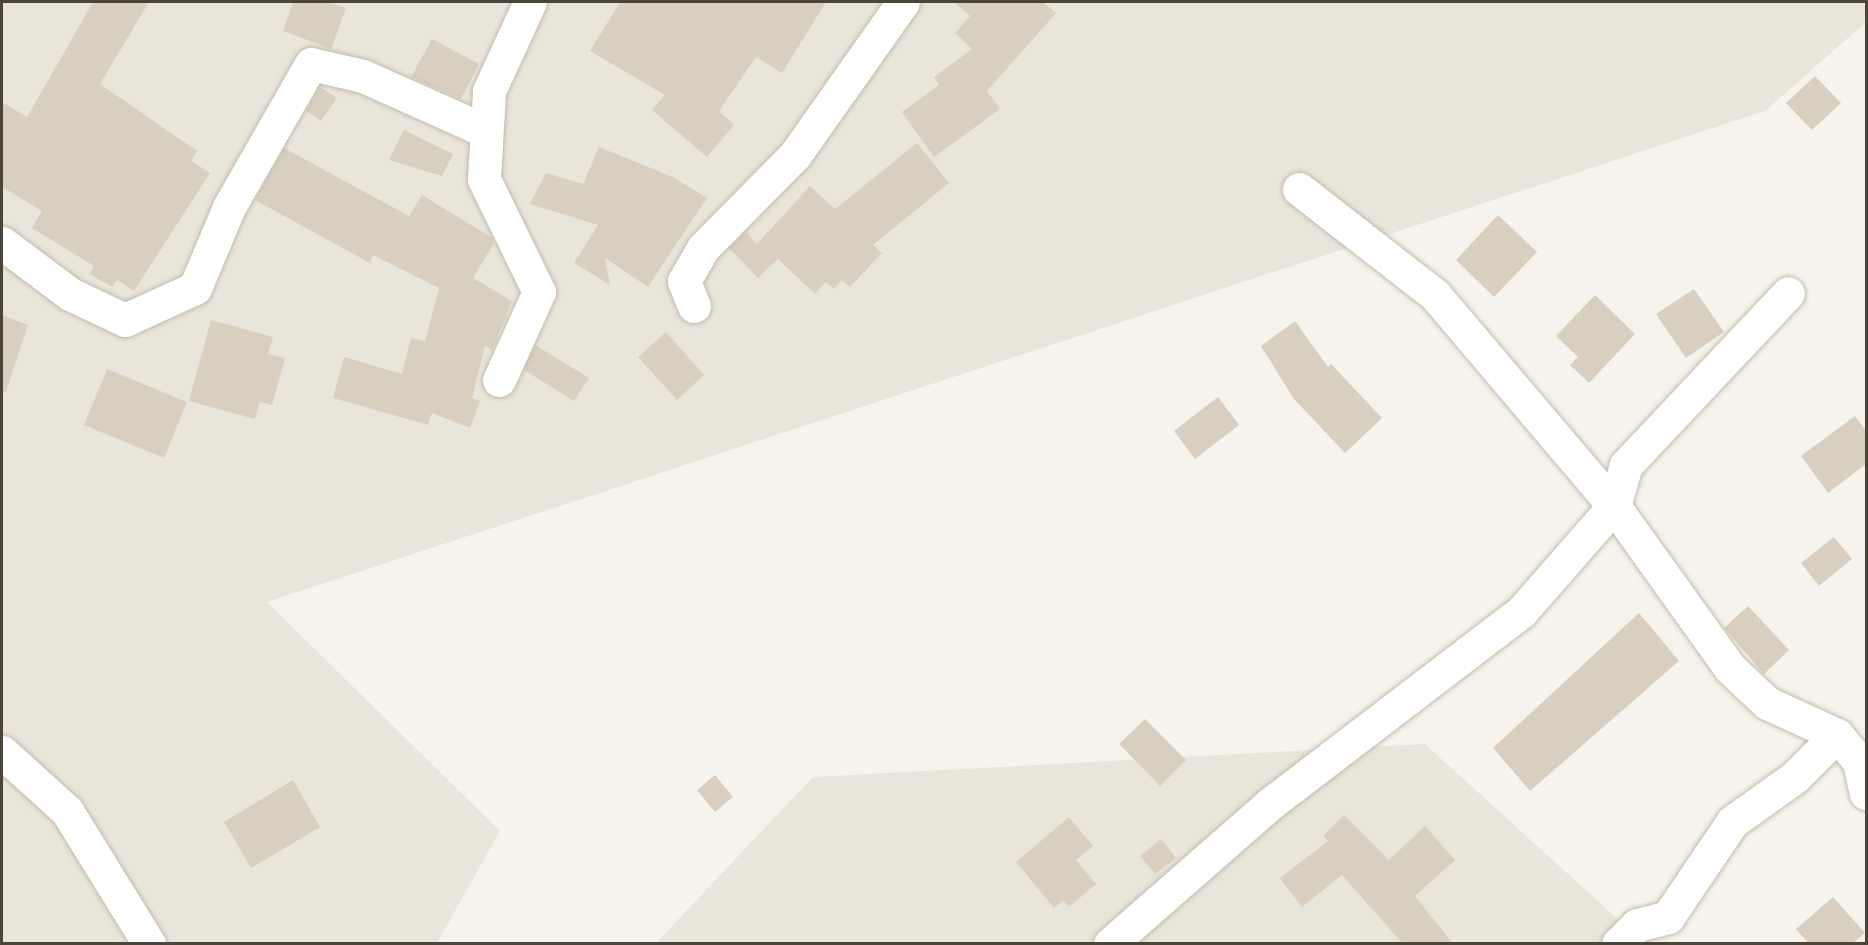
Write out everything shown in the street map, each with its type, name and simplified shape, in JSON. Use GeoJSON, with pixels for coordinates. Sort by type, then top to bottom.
{"type":"FeatureCollection","features":[{"type":"Feature","properties":{"kind":"street"},"geometry":{"type":"LineString","coordinates":[[499,380],[539,292],[484,178],[489,91],[530,2]]}},
{"type":"Feature","properties":{"kind":"street"},"geometry":{"type":"LineString","coordinates":[[694,306],[684,281],[703,248],[795,155],[903,2]]}},
{"type":"Feature","properties":{"kind":"street"},"geometry":{"type":"LineString","coordinates":[[2,243],[69,294],[125,320],[195,288],[229,207],[311,64],[363,76],[486,130]]}},
{"type":"Feature","properties":{"kind":"street"},"geometry":{"type":"LineString","coordinates":[[1299,189],[1435,296],[1614,506],[1730,668],[1767,703],[1837,735],[1859,761],[1866,793]]}},
{"type":"Feature","properties":{"kind":"street"},"geometry":{"type":"LineString","coordinates":[[1110,944],[1271,803],[1522,610],[1614,506],[1626,465],[1788,293]]}},
{"type":"Feature","properties":{"kind":"street"},"geometry":{"type":"LineString","coordinates":[[1618,944],[1637,925],[1668,917],[1732,822],[1795,777],[1837,735]]}},
{"type":"Feature","properties":{"kind":"street"},"geometry":{"type":"LineString","coordinates":[[2,752],[67,811],[149,944]]}},
{"type":"Feature","properties":{"kind":"shaded area"},"geometry":{"type":"Polygon","coordinates":[[[2,2],[1866,2],[1866,22],[1765,111],[267,602],[500,831],[437,943],[2,944],[2,2]]]}},
{"type":"Feature","properties":{"kind":"shaded area"},"geometry":{"type":"Polygon","coordinates":[[[1425,744],[1644,943],[655,944],[813,777],[1425,744]]]}},
{"type":"Feature","properties":{"kind":"building"},"geometry":{"type":"Polygon","coordinates":[[[93,2],[149,2],[100,84],[197,151],[191,161],[210,173],[134,291],[117,280],[112,287],[90,274],[94,266],[32,228],[42,211],[2,187],[2,102],[27,117],[93,2]]]}},
{"type":"Feature","properties":{"kind":"building"},"geometry":{"type":"Polygon","coordinates":[[[293,2],[328,2],[346,8],[331,49],[283,31],[293,2]]]}},
{"type":"Feature","properties":{"kind":"building"},"geometry":{"type":"Polygon","coordinates":[[[620,2],[826,2],[782,73],[756,57],[719,111],[734,125],[707,157],[652,110],[665,95],[590,51],[620,2]]]}},
{"type":"Feature","properties":{"kind":"building"},"geometry":{"type":"Polygon","coordinates":[[[954,2],[1043,2],[1056,13],[987,91],[1000,109],[934,157],[902,112],[939,85],[934,77],[972,49],[955,33],[970,16],[954,2]]]}},
{"type":"Feature","properties":{"kind":"building"},"geometry":{"type":"Polygon","coordinates":[[[432,39],[479,64],[461,99],[411,77],[432,39]]]}},
{"type":"Feature","properties":{"kind":"building"},"geometry":{"type":"Polygon","coordinates":[[[1815,76],[1841,103],[1812,130],[1786,103],[1815,76]]]}},
{"type":"Feature","properties":{"kind":"building"},"geometry":{"type":"Polygon","coordinates":[[[320,87],[337,98],[321,121],[306,111],[320,87]]]}},
{"type":"Feature","properties":{"kind":"building"},"geometry":{"type":"Polygon","coordinates":[[[404,130],[453,154],[442,176],[389,160],[404,130]]]}},
{"type":"Feature","properties":{"kind":"building"},"geometry":{"type":"Polygon","coordinates":[[[917,143],[949,183],[873,245],[882,253],[850,287],[842,280],[834,289],[826,282],[815,294],[778,259],[758,278],[729,248],[746,232],[757,244],[810,186],[835,209],[917,143]]]}},
{"type":"Feature","properties":{"kind":"building"},"geometry":{"type":"Polygon","coordinates":[[[599,147],[673,177],[707,198],[648,287],[605,258],[610,285],[574,263],[598,225],[530,204],[546,173],[583,184],[599,147]]]}},
{"type":"Feature","properties":{"kind":"building"},"geometry":{"type":"Polygon","coordinates":[[[284,148],[409,216],[422,195],[491,237],[494,243],[473,278],[512,301],[492,350],[485,346],[472,398],[480,401],[470,428],[432,413],[428,425],[333,398],[344,357],[402,374],[411,338],[425,341],[439,288],[373,255],[370,263],[255,200],[284,148]]]}},
{"type":"Feature","properties":{"kind":"building"},"geometry":{"type":"Polygon","coordinates":[[[1498,215],[1537,252],[1494,297],[1456,260],[1498,215]]]}},
{"type":"Feature","properties":{"kind":"building"},"geometry":{"type":"Polygon","coordinates":[[[1694,289],[1724,332],[1686,358],[1656,314],[1694,289]]]}},
{"type":"Feature","properties":{"kind":"building"},"geometry":{"type":"Polygon","coordinates":[[[1595,295],[1635,334],[1589,383],[1570,365],[1578,357],[1556,336],[1595,295]]]}},
{"type":"Feature","properties":{"kind":"building"},"geometry":{"type":"Polygon","coordinates":[[[2,315],[28,325],[6,392],[2,391],[2,315]]]}},
{"type":"Feature","properties":{"kind":"building"},"geometry":{"type":"Polygon","coordinates":[[[211,320],[273,337],[268,354],[285,358],[272,405],[260,402],[255,419],[189,401],[211,320]]]}},
{"type":"Feature","properties":{"kind":"building"},"geometry":{"type":"Polygon","coordinates":[[[1295,321],[1328,367],[1331,364],[1382,418],[1345,453],[1294,399],[1261,346],[1295,321]]]}},
{"type":"Feature","properties":{"kind":"building"},"geometry":{"type":"Polygon","coordinates":[[[666,332],[704,375],[677,400],[638,357],[666,332]]]}},
{"type":"Feature","properties":{"kind":"building"},"geometry":{"type":"Polygon","coordinates":[[[535,345],[589,378],[574,401],[524,370],[535,345]]]}},
{"type":"Feature","properties":{"kind":"building"},"geometry":{"type":"Polygon","coordinates":[[[107,369],[187,402],[164,458],[84,425],[107,369]]]}},
{"type":"Feature","properties":{"kind":"building"},"geometry":{"type":"Polygon","coordinates":[[[1218,397],[1239,425],[1195,459],[1174,431],[1218,397]]]}},
{"type":"Feature","properties":{"kind":"building"},"geometry":{"type":"Polygon","coordinates":[[[1855,416],[1866,431],[1866,464],[1828,493],[1801,456],[1855,416]]]}},
{"type":"Feature","properties":{"kind":"building"},"geometry":{"type":"Polygon","coordinates":[[[1834,537],[1852,559],[1819,586],[1801,563],[1834,537]]]}},
{"type":"Feature","properties":{"kind":"building"},"geometry":{"type":"Polygon","coordinates":[[[1748,606],[1789,650],[1764,674],[1724,628],[1748,606]]]}},
{"type":"Feature","properties":{"kind":"building"},"geometry":{"type":"Polygon","coordinates":[[[1639,613],[1679,661],[1530,791],[1493,748],[1639,613]]]}},
{"type":"Feature","properties":{"kind":"building"},"geometry":{"type":"Polygon","coordinates":[[[1145,719],[1186,760],[1160,786],[1119,744],[1145,719]]]}},
{"type":"Feature","properties":{"kind":"building"},"geometry":{"type":"Polygon","coordinates":[[[715,775],[733,797],[715,812],[697,790],[715,775]]]}},
{"type":"Feature","properties":{"kind":"building"},"geometry":{"type":"Polygon","coordinates":[[[293,780],[320,827],[251,868],[224,822],[293,780]]]}},
{"type":"Feature","properties":{"kind":"building"},"geometry":{"type":"Polygon","coordinates":[[[1344,815],[1389,860],[1425,826],[1455,860],[1415,896],[1453,944],[1403,944],[1342,875],[1302,907],[1280,878],[1328,841],[1323,836],[1344,815]]]}},
{"type":"Feature","properties":{"kind":"building"},"geometry":{"type":"Polygon","coordinates":[[[1069,817],[1093,846],[1076,860],[1096,884],[1069,907],[1063,901],[1054,908],[1016,862],[1069,817]]]}},
{"type":"Feature","properties":{"kind":"building"},"geometry":{"type":"Polygon","coordinates":[[[1161,839],[1176,858],[1155,874],[1140,856],[1161,839]]]}},
{"type":"Feature","properties":{"kind":"building"},"geometry":{"type":"Polygon","coordinates":[[[1833,897],[1865,933],[1852,944],[1809,944],[1796,929],[1833,897]]]}}]}
